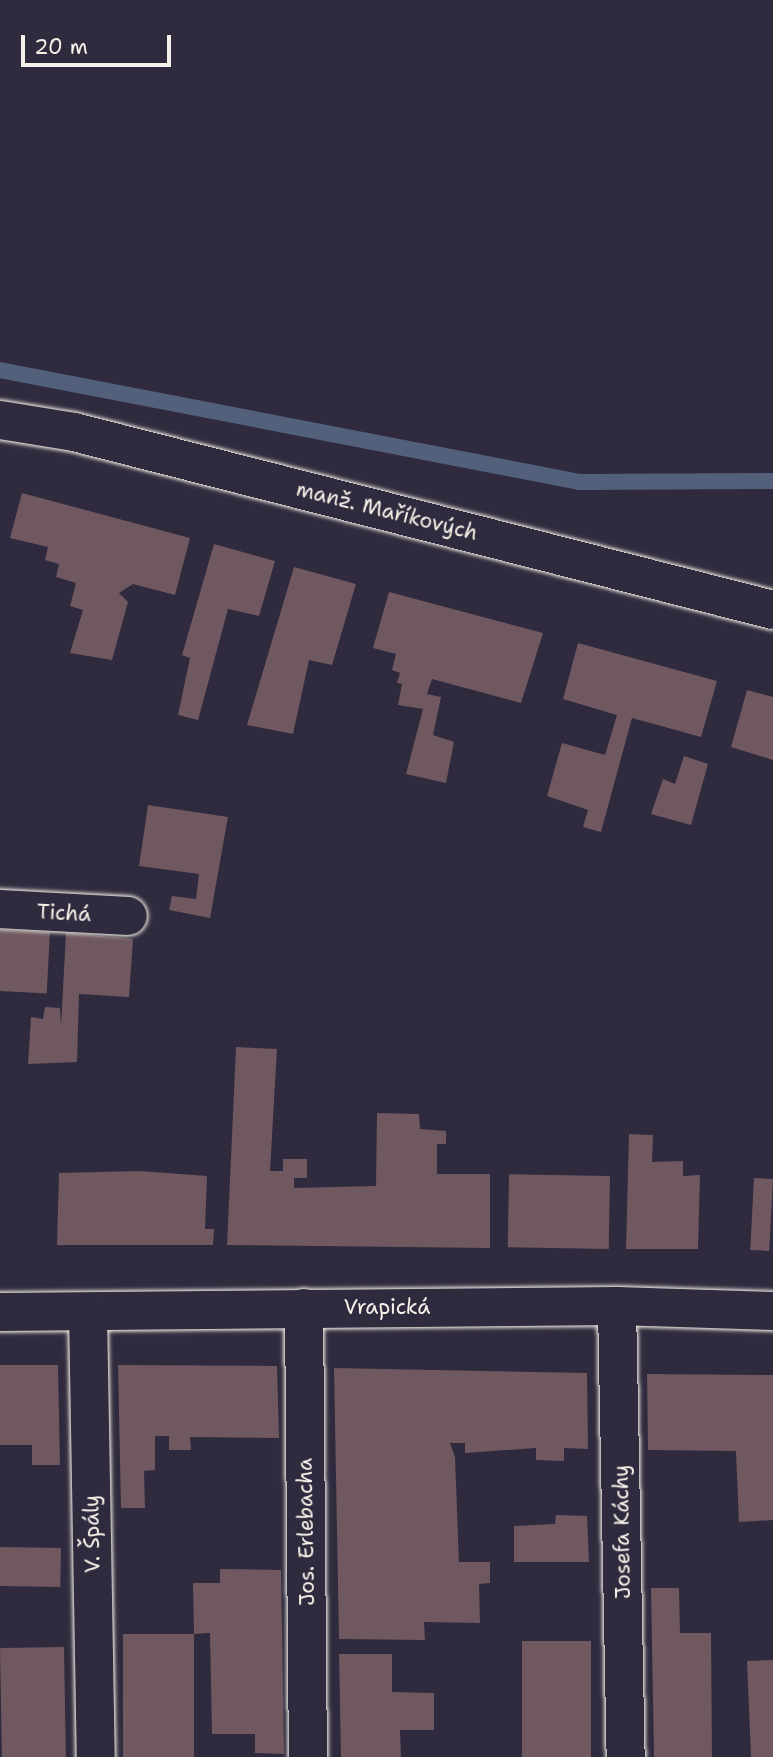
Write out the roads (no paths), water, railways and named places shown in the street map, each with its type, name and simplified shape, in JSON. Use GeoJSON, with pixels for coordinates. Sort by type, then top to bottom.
{"type":"FeatureCollection","features":[{"type":"Feature","properties":{"kind":"street","name":"manž. Maříkových"},"geometry":{"type":"LineString","coordinates":[[0,420],[74,432],[773,610]]}},
{"type":"Feature","properties":{"kind":"street","name":"Tichá"},"geometry":{"type":"LineString","coordinates":[[0,909],[128,916]]}},
{"type":"Feature","properties":{"kind":"street","name":"Vrapická"},"geometry":{"type":"LineString","coordinates":[[0,1312],[617,1306],[773,1311]]}},
{"type":"Feature","properties":{"kind":"street","name":"Josefa Káchy"},"geometry":{"type":"LineString","coordinates":[[617,1306],[626,1757]]}},
{"type":"Feature","properties":{"kind":"street","name":"Jos. Erlebacha"},"geometry":{"type":"LineString","coordinates":[[304,1308],[309,1757]]}},
{"type":"Feature","properties":{"kind":"street","name":"V. Špály"},"geometry":{"type":"LineString","coordinates":[[88,1312],[96,1757]]}},
{"type":"Feature","properties":{"kind":"waterway"},"geometry":{"type":"LineString","coordinates":[[0,370],[580,482],[773,481]]}}]}
